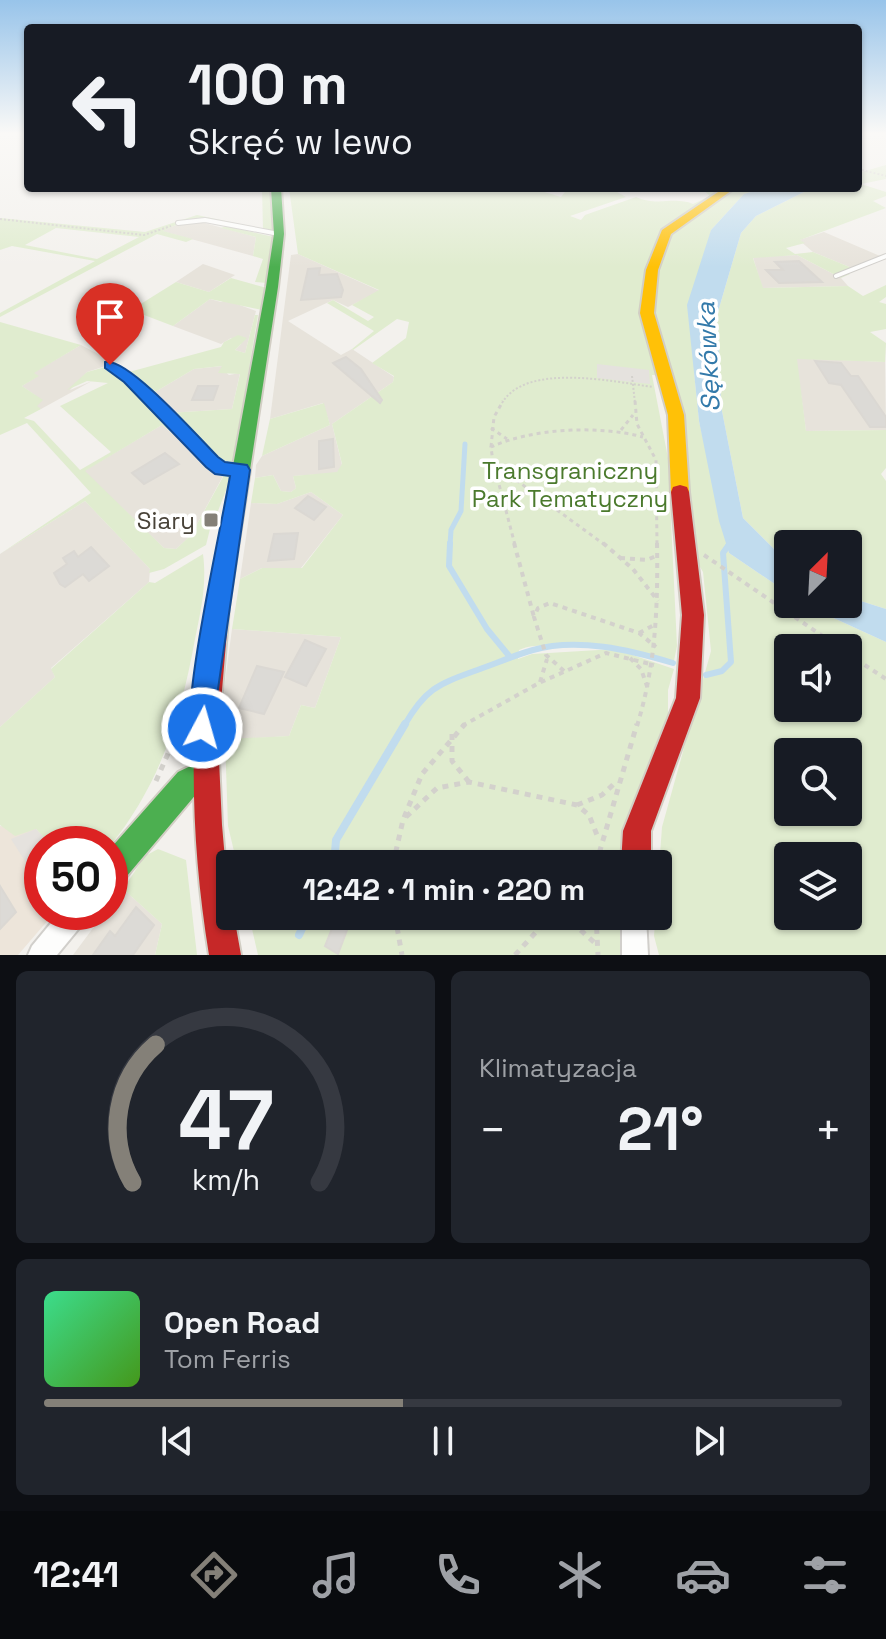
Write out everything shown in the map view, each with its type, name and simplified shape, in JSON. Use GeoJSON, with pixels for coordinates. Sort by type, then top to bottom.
{"type":"FeatureCollection","features":[{"type":"Feature","properties":{"kind":"street"},"geometry":{"type":"LineString","coordinates":[[225,955],[206,843],[201,774],[207,672],[279,234],[276,192]]}},
{"type":"Feature","properties":{"kind":"street"},"geometry":{"type":"LineString","coordinates":[[636,850],[637,831],[688,698],[693,615],[683,540],[676,415],[647,313],[652,270],[666,232],[724,192]]}},
{"type":"Feature","properties":{"kind":"street"},"geometry":{"type":"LineString","coordinates":[[128,851],[188,782],[201,774]]}},
{"type":"Feature","properties":{"kind":"street"},"geometry":{"type":"LineString","coordinates":[[41,955],[61,930]]}},
{"type":"Feature","properties":{"kind":"street"},"geometry":{"type":"LineString","coordinates":[[634,930],[635,955]]}},
{"type":"Feature","properties":{"kind":"lane"},"geometry":{"type":"LineString","coordinates":[[178,223],[205,220],[279,234]]}},
{"type":"Feature","properties":{"kind":"lane"},"geometry":{"type":"LineString","coordinates":[[836,276],[886,256]]}},
{"type":"Feature","properties":{"kind":"lane"},"geometry":{"type":"LineString","coordinates":[[110,365],[129,378],[212,462],[221,469],[241,470]]}},
{"type":"Feature","properties":{"kind":"path"},"geometry":{"type":"LineString","coordinates":[[0,219],[144,235],[178,223]]}},
{"type":"Feature","properties":{"kind":"path"},"geometry":{"type":"LineString","coordinates":[[598,850],[654,665],[660,603],[656,460],[643,437],[634,411],[632,376]]}},
{"type":"Feature","properties":{"kind":"path"},"geometry":{"type":"LineString","coordinates":[[565,671],[547,659],[541,644],[493,462],[491,428],[494,414],[504,399],[529,381],[552,377],[664,388]]}},
{"type":"Feature","properties":{"kind":"path"},"geometry":{"type":"LineString","coordinates":[[619,431],[630,423],[634,411]]}},
{"type":"Feature","properties":{"kind":"path"},"geometry":{"type":"LineString","coordinates":[[491,428],[507,439]]}},
{"type":"Feature","properties":{"kind":"path"},"geometry":{"type":"LineString","coordinates":[[491,447],[507,439],[619,431],[633,431],[643,437]]}},
{"type":"Feature","properties":{"kind":"path"},"geometry":{"type":"LineString","coordinates":[[493,462],[620,558],[646,583],[660,603]]}},
{"type":"Feature","properties":{"kind":"path"},"geometry":{"type":"LineString","coordinates":[[504,503],[519,493],[535,494]]}},
{"type":"Feature","properties":{"kind":"path"},"geometry":{"type":"LineString","coordinates":[[620,558],[647,560],[660,553]]}},
{"type":"Feature","properties":{"kind":"path"},"geometry":{"type":"LineString","coordinates":[[724,569],[819,634]]}},
{"type":"Feature","properties":{"kind":"path"},"geometry":{"type":"LineString","coordinates":[[534,617],[538,608],[550,603],[639,633],[656,647]]}},
{"type":"Feature","properties":{"kind":"path"},"geometry":{"type":"LineString","coordinates":[[639,633],[658,622]]}},
{"type":"Feature","properties":{"kind":"path"},"geometry":{"type":"LineString","coordinates":[[396,850],[403,820],[422,774],[452,734],[477,716],[539,683],[606,653],[654,665]]}},
{"type":"Feature","properties":{"kind":"path"},"geometry":{"type":"LineString","coordinates":[[630,658],[641,669],[648,689]]}},
{"type":"Feature","properties":{"kind":"path"},"geometry":{"type":"LineString","coordinates":[[539,683],[547,659]]}},
{"type":"Feature","properties":{"kind":"path"},"geometry":{"type":"LineString","coordinates":[[862,663],[886,679]]}},
{"type":"Feature","properties":{"kind":"path"},"geometry":{"type":"LineString","coordinates":[[156,782],[177,741],[184,718]]}},
{"type":"Feature","properties":{"kind":"path"},"geometry":{"type":"LineString","coordinates":[[452,734],[449,749],[458,775],[469,782],[577,805],[589,815],[600,841]]}},
{"type":"Feature","properties":{"kind":"path"},"geometry":{"type":"LineString","coordinates":[[577,805],[602,795],[619,779]]}},
{"type":"Feature","properties":{"kind":"path"},"geometry":{"type":"LineString","coordinates":[[403,820],[437,788],[469,782]]}},
{"type":"Feature","properties":{"kind":"path"},"geometry":{"type":"LineString","coordinates":[[398,930],[402,955]]}},
{"type":"Feature","properties":{"kind":"path"},"geometry":{"type":"LineString","coordinates":[[515,955],[537,930]]}},
{"type":"Feature","properties":{"kind":"path"},"geometry":{"type":"LineString","coordinates":[[582,930],[596,944]]}},
{"type":"Feature","properties":{"kind":"path"},"geometry":{"type":"LineString","coordinates":[[596,930],[598,955]]}},
{"type":"Feature","properties":{"kind":"shaded area"},"geometry":{"type":"Polygon","coordinates":[[[201,222],[256,237],[253,256],[162,231],[178,224],[201,222]]]}},
{"type":"Feature","properties":{"kind":"shaded area"},"geometry":{"type":"Polygon","coordinates":[[[824,232],[880,256],[852,268],[813,252],[799,240],[824,232]]]}},
{"type":"Feature","properties":{"kind":"shaded area"},"geometry":{"type":"Polygon","coordinates":[[[298,254],[380,291],[348,307],[333,300],[288,321],[341,355],[352,349],[394,377],[393,382],[332,424],[342,465],[337,473],[293,476],[296,488],[291,492],[281,491],[273,475],[255,478],[256,465],[262,456],[330,425],[323,403],[270,419],[291,255],[298,254]]]}},
{"type":"Feature","properties":{"kind":"shaded area"},"geometry":{"type":"Polygon","coordinates":[[[797,255],[841,278],[848,286],[762,288],[753,257],[797,255]]]}},
{"type":"Feature","properties":{"kind":"shaded area"},"geometry":{"type":"Polygon","coordinates":[[[203,264],[235,275],[209,292],[176,282],[203,264]]]}},
{"type":"Feature","properties":{"kind":"shaded area"},"geometry":{"type":"Polygon","coordinates":[[[210,299],[226,300],[256,311],[245,353],[235,350],[241,344],[231,338],[221,344],[173,326],[210,299]]]}},
{"type":"Feature","properties":{"kind":"shaded area"},"geometry":{"type":"Polygon","coordinates":[[[81,345],[115,363],[87,372],[70,390],[92,381],[41,409],[36,407],[35,395],[22,386],[38,376],[33,373],[81,345]]]}},
{"type":"Feature","properties":{"kind":"shaded area"},"geometry":{"type":"Polygon","coordinates":[[[796,358],[885,362],[886,430],[806,431],[796,358]]]}},
{"type":"Feature","properties":{"kind":"shaded area"},"geometry":{"type":"Polygon","coordinates":[[[597,364],[649,370],[650,384],[597,378],[597,364]]]}},
{"type":"Feature","properties":{"kind":"shaded area"},"geometry":{"type":"Polygon","coordinates":[[[223,366],[222,369],[229,375],[240,373],[232,409],[168,413],[150,395],[194,369],[223,366]]]}},
{"type":"Feature","properties":{"kind":"shaded area"},"geometry":{"type":"Polygon","coordinates":[[[162,425],[223,476],[191,535],[176,549],[164,548],[84,471],[162,425]]]}},
{"type":"Feature","properties":{"kind":"shaded area"},"geometry":{"type":"Polygon","coordinates":[[[311,492],[343,515],[301,568],[262,568],[240,579],[251,503],[277,504],[311,492]]]}},
{"type":"Feature","properties":{"kind":"shaded area"},"geometry":{"type":"Polygon","coordinates":[[[85,501],[150,569],[149,582],[51,668],[55,677],[0,727],[0,554],[85,501]]]}},
{"type":"Feature","properties":{"kind":"shaded area"},"geometry":{"type":"Polygon","coordinates":[[[232,629],[341,637],[315,708],[301,705],[289,736],[225,740],[224,689],[232,629]]]}},
{"type":"Feature","properties":{"kind":"shaded area"},"geometry":{"type":"Polygon","coordinates":[[[0,826],[24,828],[24,930],[40,930],[18,955],[0,955],[0,826]]]}},
{"type":"Feature","properties":{"kind":"shaded area"},"geometry":{"type":"Polygon","coordinates":[[[24,834],[24,860],[11,839],[24,834]]]}},
{"type":"Feature","properties":{"kind":"shaded area"},"geometry":{"type":"Polygon","coordinates":[[[128,893],[162,924],[155,955],[73,955],[92,930],[128,930],[128,893]]]}},
{"type":"Feature","properties":{"kind":"green space"},"geometry":{"type":"Polygon","coordinates":[[[862,179],[886,179],[862,184],[862,179]]]}},
{"type":"Feature","properties":{"kind":"green space"},"geometry":{"type":"Polygon","coordinates":[[[862,184],[886,192],[886,196],[873,201],[886,208],[800,240],[805,243],[786,248],[795,254],[813,252],[852,268],[845,272],[850,274],[841,278],[797,255],[753,258],[763,288],[848,286],[863,296],[886,285],[886,297],[879,302],[886,304],[886,329],[870,332],[886,343],[885,362],[797,359],[806,431],[886,430],[886,468],[881,474],[886,481],[886,609],[862,601],[862,530],[774,530],[774,549],[743,518],[721,406],[715,322],[741,233],[756,216],[804,192],[862,192],[862,184]]]}},
{"type":"Feature","properties":{"kind":"green space"},"geometry":{"type":"Polygon","coordinates":[[[262,192],[272,192],[274,232],[217,221],[176,225],[163,231],[193,239],[186,242],[157,234],[0,317],[0,313],[95,261],[12,246],[0,250],[0,218],[145,232],[197,215],[263,229],[262,192]],[[56,228],[25,245],[97,259],[139,237],[56,228]]]}},
{"type":"Feature","properties":{"kind":"green space","name":"Transgraniczny Park Tematyczny"},"geometry":{"type":"Polygon","coordinates":[[[290,192],[545,192],[561,197],[565,192],[617,192],[626,197],[570,216],[581,220],[585,215],[636,197],[693,204],[710,196],[705,192],[722,192],[660,237],[653,256],[671,234],[728,192],[751,192],[744,194],[711,230],[694,372],[699,421],[729,553],[774,584],[774,618],[834,618],[886,642],[886,955],[659,955],[654,930],[672,930],[672,850],[660,850],[662,827],[711,651],[703,572],[689,548],[668,376],[652,375],[668,458],[677,646],[674,661],[627,649],[582,645],[527,647],[519,650],[518,659],[532,654],[615,649],[674,669],[668,690],[668,735],[631,850],[234,850],[228,826],[225,739],[289,736],[301,705],[315,708],[341,637],[232,629],[240,579],[262,568],[302,568],[343,515],[311,492],[277,504],[251,503],[255,478],[273,475],[281,491],[291,492],[296,488],[293,476],[337,472],[342,464],[332,424],[393,382],[394,376],[372,363],[406,338],[409,322],[397,319],[353,350],[374,331],[327,303],[333,300],[368,321],[374,317],[352,305],[379,290],[298,254],[290,192]]]}},
{"type":"Feature","properties":{"kind":"green space"},"geometry":{"type":"Polygon","coordinates":[[[226,226],[274,237],[268,283],[255,282],[263,259],[253,256],[256,237],[221,228],[226,226]]]}},
{"type":"Feature","properties":{"kind":"green space"},"geometry":{"type":"Polygon","coordinates":[[[231,278],[267,288],[262,310],[210,299],[173,326],[131,310],[176,282],[209,292],[231,278]]]}},
{"type":"Feature","properties":{"kind":"green space"},"geometry":{"type":"Polygon","coordinates":[[[255,315],[258,315],[233,463],[224,464],[168,413],[232,409],[240,374],[218,373],[222,366],[194,369],[150,395],[129,372],[221,347],[238,335],[247,338],[235,350],[245,353],[255,315]]]}},
{"type":"Feature","properties":{"kind":"green space"},"geometry":{"type":"Polygon","coordinates":[[[0,322],[81,345],[34,373],[39,376],[22,386],[43,400],[37,406],[41,409],[24,418],[34,421],[80,470],[111,452],[60,406],[108,383],[87,381],[67,390],[87,372],[109,366],[216,467],[162,425],[85,471],[164,548],[176,549],[191,535],[223,477],[221,474],[232,475],[218,511],[208,515],[205,525],[211,525],[206,545],[164,569],[149,573],[150,569],[85,501],[0,554],[91,493],[27,423],[0,435],[0,322]]]}},
{"type":"Feature","properties":{"kind":"green space"},"geometry":{"type":"Polygon","coordinates":[[[324,403],[330,425],[262,456],[270,419],[324,403]]]}},
{"type":"Feature","properties":{"kind":"green space"},"geometry":{"type":"Polygon","coordinates":[[[203,554],[203,597],[183,696],[166,748],[142,798],[125,826],[24,826],[24,833],[15,836],[0,825],[0,727],[55,677],[51,669],[149,582],[155,583],[203,554]]]}},
{"type":"Feature","properties":{"kind":"green space"},"geometry":{"type":"Polygon","coordinates":[[[158,849],[186,860],[197,955],[155,955],[162,924],[128,893],[128,882],[145,856],[158,849]]]}},
{"type":"Feature","properties":{"kind":"green space"},"geometry":{"type":"Polygon","coordinates":[[[252,930],[623,930],[624,955],[258,955],[252,930]]]}},
{"type":"Feature","properties":{"kind":"water","name":"Sękówka"},"geometry":{"type":"Polygon","coordinates":[[[804,192],[756,216],[741,233],[715,322],[721,406],[743,518],[774,549],[774,584],[729,553],[719,521],[699,421],[687,305],[711,230],[744,194],[804,192]]]}},
{"type":"Feature","properties":{"kind":"water"},"geometry":{"type":"Polygon","coordinates":[[[862,601],[886,609],[886,642],[834,618],[862,618],[862,601]]]}},
{"type":"Feature","properties":{"kind":"building"},"geometry":{"type":"Polygon","coordinates":[[[799,261],[822,282],[779,283],[766,270],[783,270],[775,262],[799,261]]]}},
{"type":"Feature","properties":{"kind":"building"},"geometry":{"type":"Polygon","coordinates":[[[320,268],[319,275],[337,274],[343,290],[341,297],[301,300],[308,269],[320,268]]]}},
{"type":"Feature","properties":{"kind":"building"},"geometry":{"type":"Polygon","coordinates":[[[346,357],[361,369],[382,400],[380,403],[333,363],[346,357]]]}},
{"type":"Feature","properties":{"kind":"building"},"geometry":{"type":"Polygon","coordinates":[[[815,361],[841,363],[851,376],[858,376],[886,417],[886,427],[870,427],[841,385],[829,383],[815,361]]]}},
{"type":"Feature","properties":{"kind":"building"},"geometry":{"type":"Polygon","coordinates":[[[198,386],[218,386],[213,400],[192,400],[198,386]]]}},
{"type":"Feature","properties":{"kind":"building"},"geometry":{"type":"Polygon","coordinates":[[[333,439],[334,467],[319,469],[319,441],[333,439]]]}},
{"type":"Feature","properties":{"kind":"building"},"geometry":{"type":"Polygon","coordinates":[[[165,453],[179,464],[144,484],[132,473],[165,453]]]}},
{"type":"Feature","properties":{"kind":"building"},"geometry":{"type":"Polygon","coordinates":[[[308,496],[326,507],[314,520],[295,508],[308,496]]]}},
{"type":"Feature","properties":{"kind":"building"},"geometry":{"type":"Polygon","coordinates":[[[298,533],[294,559],[268,561],[274,534],[298,533]]]}},
{"type":"Feature","properties":{"kind":"building"},"geometry":{"type":"Polygon","coordinates":[[[91,547],[109,566],[89,581],[83,574],[65,587],[60,584],[54,573],[67,564],[63,558],[74,551],[78,557],[91,547]]]}},
{"type":"Feature","properties":{"kind":"building"},"geometry":{"type":"Polygon","coordinates":[[[305,640],[326,649],[306,686],[285,677],[305,640]]]}},
{"type":"Feature","properties":{"kind":"building"},"geometry":{"type":"Polygon","coordinates":[[[257,666],[284,672],[264,714],[239,708],[257,666]]]}},
{"type":"Feature","properties":{"kind":"building"},"geometry":{"type":"Polygon","coordinates":[[[0,886],[16,912],[0,929],[0,886]]]}},
{"type":"Feature","properties":{"kind":"building"},"geometry":{"type":"Polygon","coordinates":[[[136,907],[154,925],[133,955],[93,955],[110,931],[115,936],[119,930],[128,930],[128,918],[136,907]]]}},
{"type":"Feature","properties":{"kind":"building"},"geometry":{"type":"Polygon","coordinates":[[[331,930],[347,930],[338,954],[325,946],[331,930]]]}},
{"type":"Feature","properties":{"kind":"waterway"},"geometry":{"type":"LineString","coordinates":[[450,545],[451,530],[461,511],[465,444]]}},
{"type":"Feature","properties":{"kind":"waterway"},"geometry":{"type":"LineString","coordinates":[[450,543],[449,566],[487,629],[510,657]]}},
{"type":"Feature","properties":{"kind":"waterway"},"geometry":{"type":"LineString","coordinates":[[706,675],[722,671],[731,662],[723,553],[730,543]]}},
{"type":"Feature","properties":{"kind":"waterway"},"geometry":{"type":"LineString","coordinates":[[404,726],[419,703],[435,688],[550,646],[603,647],[673,663]]}},
{"type":"Feature","properties":{"kind":"waterway"},"geometry":{"type":"LineString","coordinates":[[335,850],[336,840],[405,724]]}},
{"type":"Feature","properties":{"kind":"waterway"},"geometry":{"type":"LineString","coordinates":[[299,935],[301,930]]}},
{"type":"Feature","properties":{"kind":"traffic: fast"},"geometry":{"type":"LineString","coordinates":[[218,607],[272,287],[279,234],[276,192]]}},
{"type":"Feature","properties":{"kind":"traffic: fast"},"geometry":{"type":"LineString","coordinates":[[128,851],[188,782],[201,774]]}},
{"type":"Feature","properties":{"kind":"traffic: slow"},"geometry":{"type":"LineString","coordinates":[[680,492],[676,415],[647,313],[652,270],[666,232],[724,192]]}},
{"type":"Feature","properties":{"kind":"traffic: jam"},"geometry":{"type":"LineString","coordinates":[[636,850],[637,831],[688,698],[693,615],[680,492]]}},
{"type":"Feature","properties":{"kind":"traffic: jam"},"geometry":{"type":"LineString","coordinates":[[218,607],[207,695],[205,781],[211,868],[225,955]]}},
{"type":"Feature","properties":{"kind":"place","name":"Siary"},"geometry":{"type":"Point","coordinates":[211,520]}},
{"type":"Feature","properties":{"kind":"route"},"geometry":{"type":"LineString","coordinates":[[110,365],[129,378],[212,462],[221,469],[241,470],[207,672],[202,728]]}}]}
